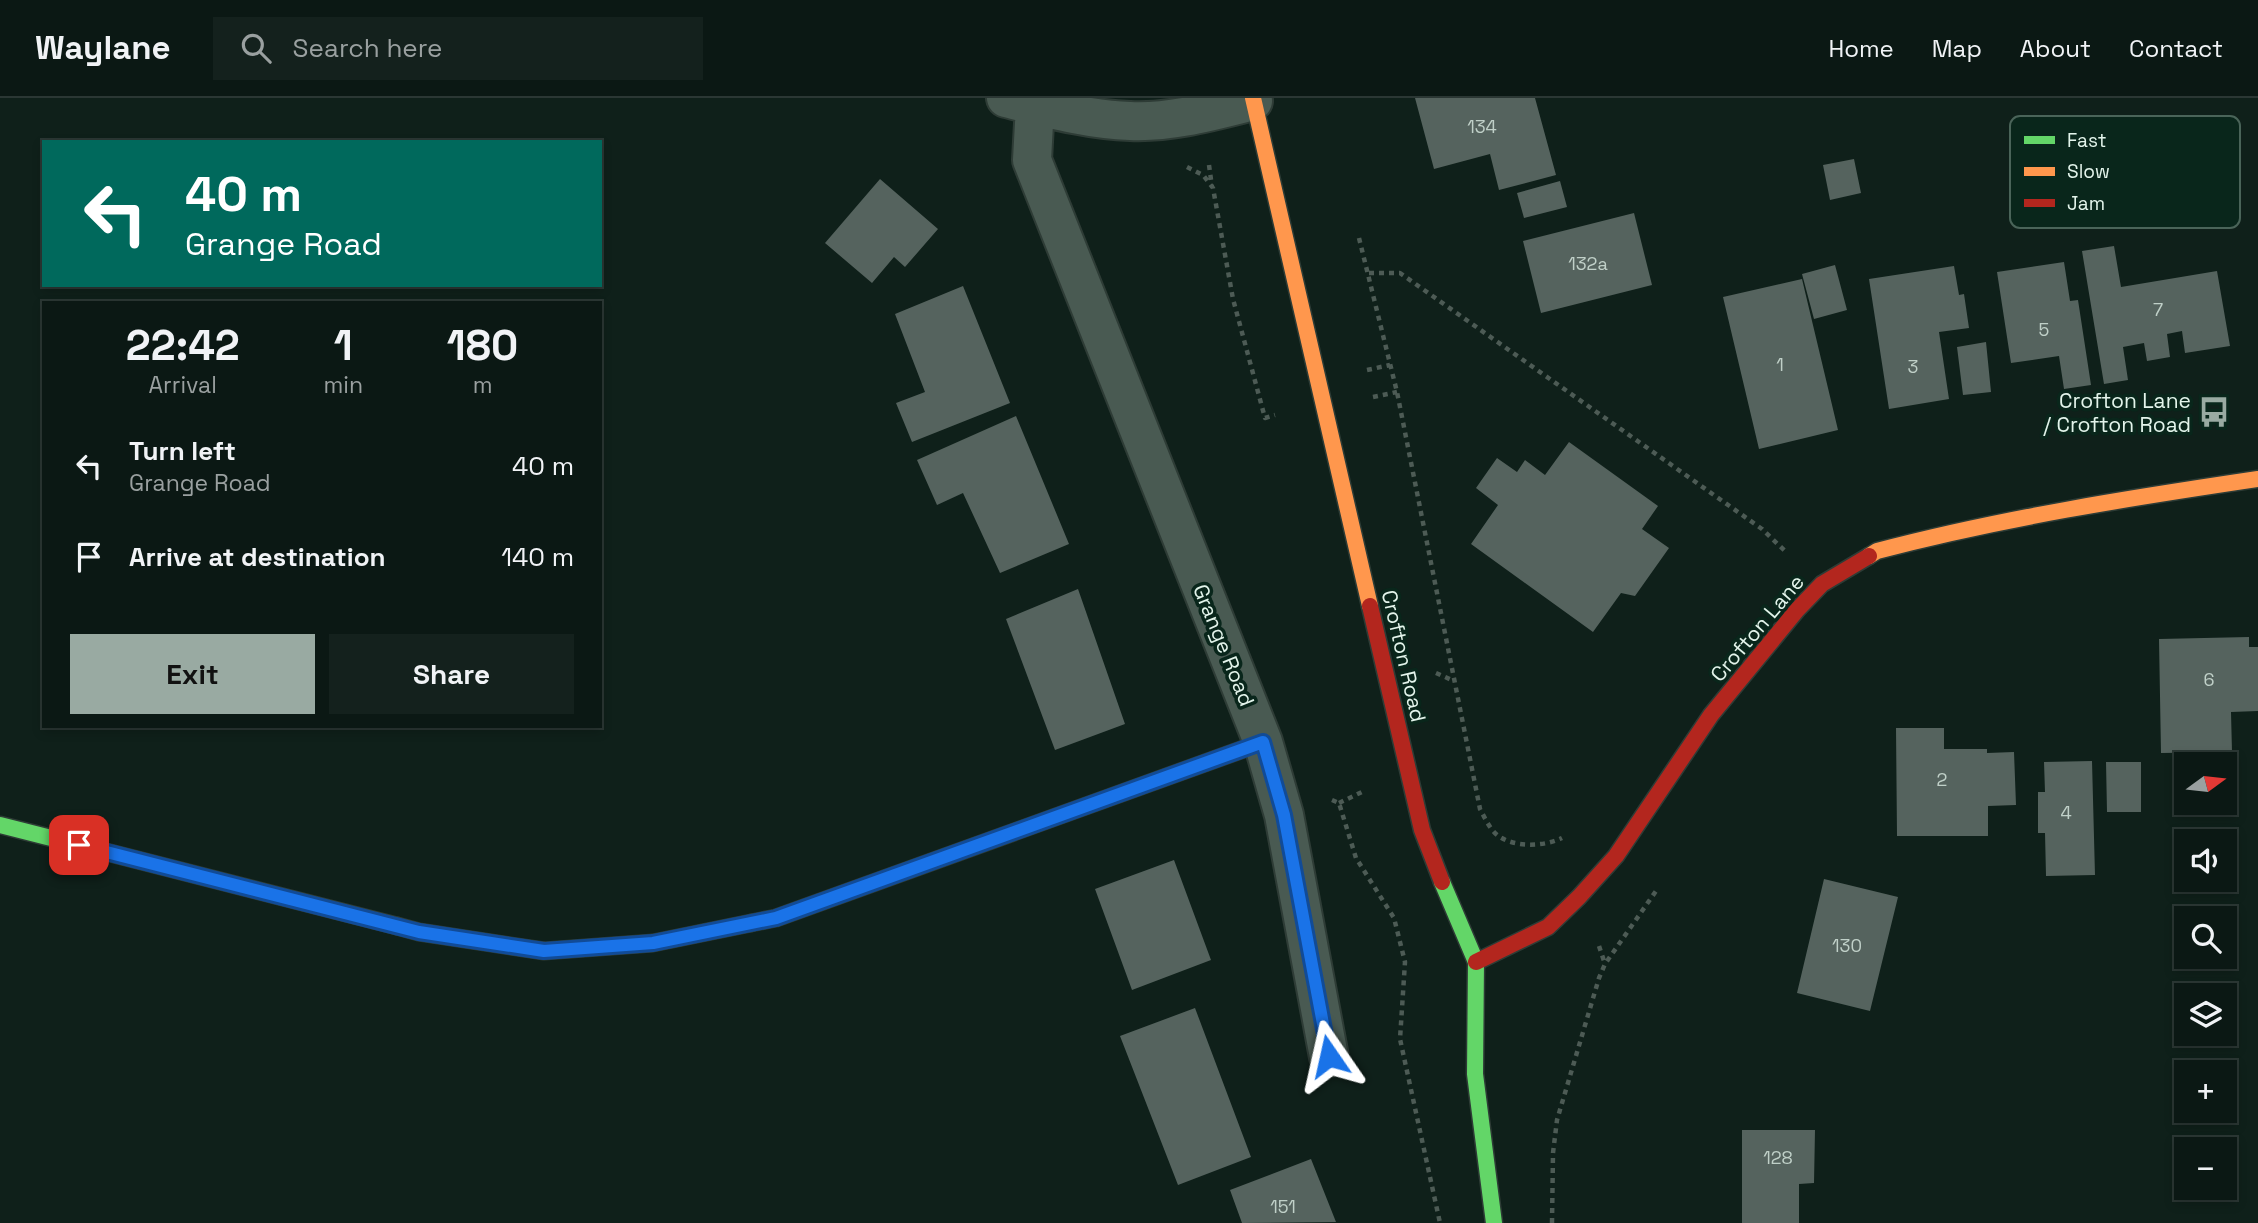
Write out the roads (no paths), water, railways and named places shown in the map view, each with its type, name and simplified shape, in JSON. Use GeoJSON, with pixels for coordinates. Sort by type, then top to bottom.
{"type":"FeatureCollection","features":[{"type":"Feature","properties":{"kind":"street"},"geometry":{"type":"LineString","coordinates":[[1021,102],[1130,121],[1178,118],[1253,100]]}},
{"type":"Feature","properties":{"kind":"street","name":"Crofton Road"},"geometry":{"type":"LineString","coordinates":[[1253,100],[1422,830],[1476,962],[1475,1074],[1494,1223]]}},
{"type":"Feature","properties":{"kind":"street","name":"Grange Road"},"geometry":{"type":"LineString","coordinates":[[1021,102],[1032,160],[1268,759],[1284,815],[1329,1056]]}},
{"type":"Feature","properties":{"kind":"street","name":"Crofton Lane"},"geometry":{"type":"LineString","coordinates":[[1476,962],[1548,927],[1579,897],[1616,856],[1712,715],[1797,610],[1822,584],[1877,551],[1952,531],[2144,496],[2258,479]]}},
{"type":"Feature","properties":{"kind":"street"},"geometry":{"type":"LineString","coordinates":[[0,825],[419,932],[544,951],[653,943],[776,918],[1268,759]]}},
{"type":"Feature","properties":{"kind":"place","name":"Crofton Lane / Crofton Road"},"geometry":{"type":"Point","coordinates":[2214,412]}}]}
